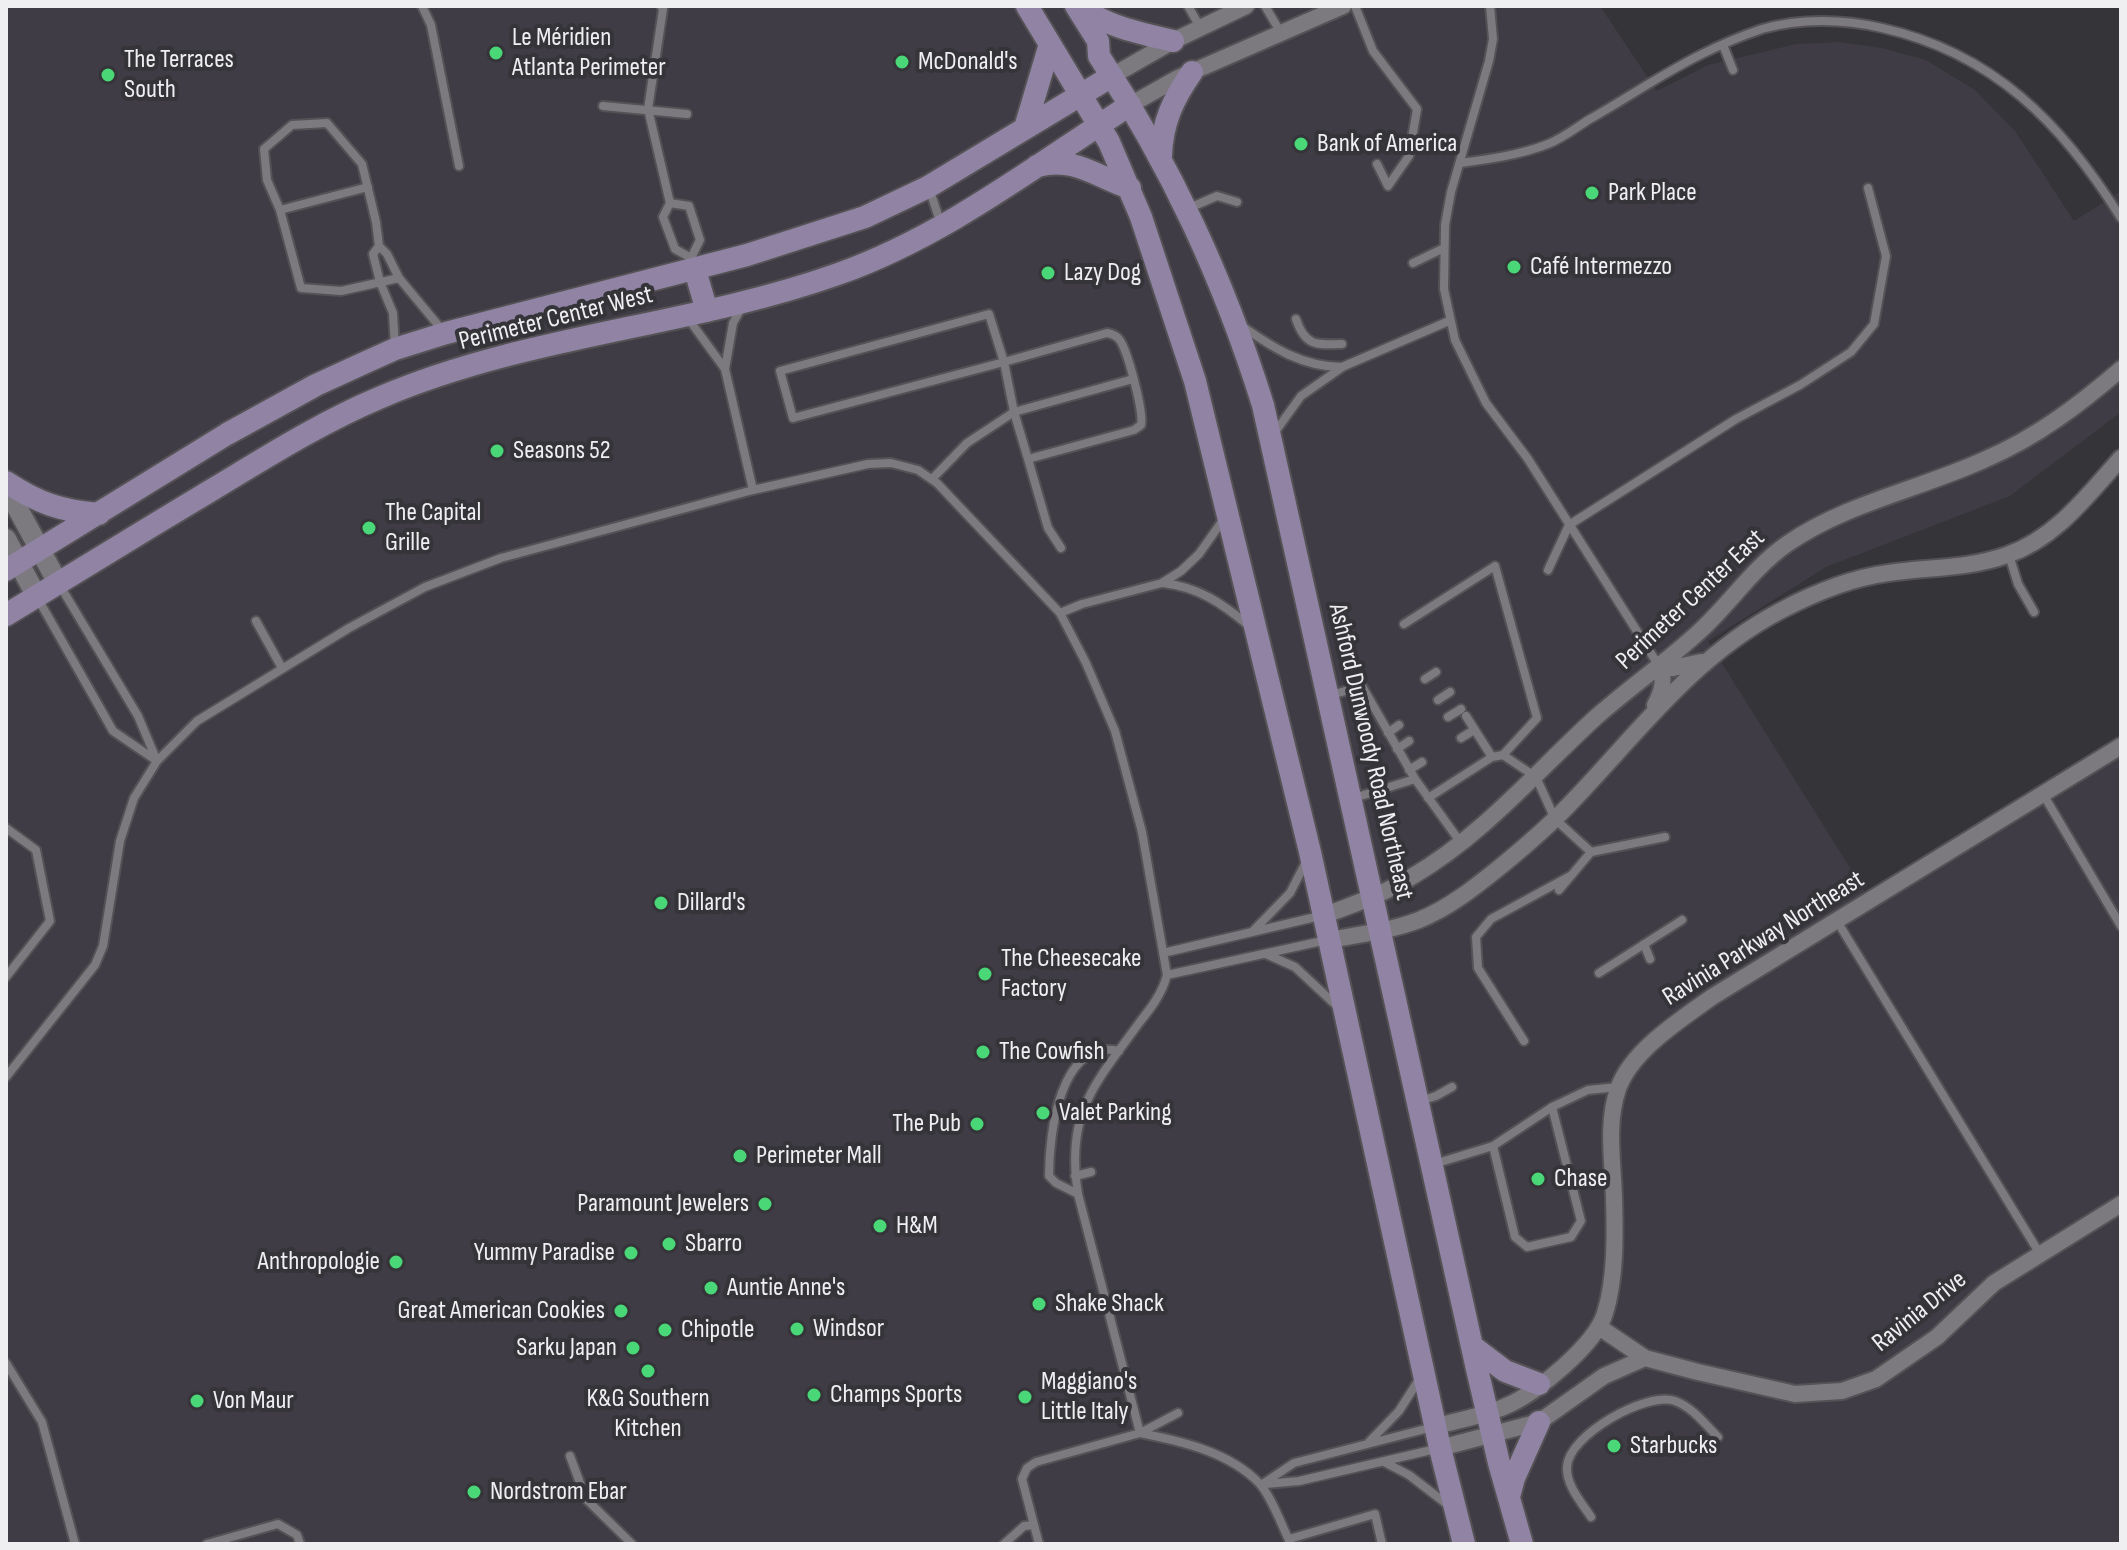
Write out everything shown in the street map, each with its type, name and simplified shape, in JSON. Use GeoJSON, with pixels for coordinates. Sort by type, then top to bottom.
{"type":"FeatureCollection","features":[{"type":"Feature","properties":{"kind":"main road"},"geometry":{"type":"LineString","coordinates":[[1027,6],[1100,124],[1130,188],[1195,381],[1325,915],[1464,1544]]}},
{"type":"Feature","properties":{"kind":"main road"},"geometry":{"type":"LineString","coordinates":[[1078,6],[1116,26],[1173,41]]}},
{"type":"Feature","properties":{"kind":"main road","name":"Ashford Dunwoody Road Northeast"},"geometry":{"type":"LineString","coordinates":[[1078,6],[1098,41],[1099,56],[1161,156],[1187,209],[1235,321],[1271,438],[1472,1346],[1522,1544]]}},
{"type":"Feature","properties":{"kind":"main road"},"geometry":{"type":"LineString","coordinates":[[1025,128],[1050,44]]}},
{"type":"Feature","properties":{"kind":"main road"},"geometry":{"type":"LineString","coordinates":[[1161,156],[1163,132],[1171,103],[1192,72]]}},
{"type":"Feature","properties":{"kind":"main road","name":"Perimeter Center West"},"geometry":{"type":"LineString","coordinates":[[12,566],[227,434],[316,385],[395,349],[693,264],[807,237],[865,217],[928,187],[1112,76]]}},
{"type":"Feature","properties":{"kind":"main road","name":"Perimeter Center West"},"geometry":{"type":"LineString","coordinates":[[6,615],[247,469],[333,420],[380,398],[493,361],[697,313],[871,262],[942,227],[1130,105]]}},
{"type":"Feature","properties":{"kind":"main road"},"geometry":{"type":"LineString","coordinates":[[1036,166],[1057,163],[1073,165],[1130,188]]}},
{"type":"Feature","properties":{"kind":"main road"},"geometry":{"type":"LineString","coordinates":[[693,264],[697,313]]}},
{"type":"Feature","properties":{"kind":"main road"},"geometry":{"type":"LineString","coordinates":[[6,484],[53,507],[69,512],[99,514]]}},
{"type":"Feature","properties":{"kind":"main road"},"geometry":{"type":"LineString","coordinates":[[1472,1346],[1505,1371],[1539,1384]]}},
{"type":"Feature","properties":{"kind":"main road"},"geometry":{"type":"LineString","coordinates":[[1508,1498],[1539,1422]]}},
{"type":"Feature","properties":{"kind":"street"},"geometry":{"type":"LineString","coordinates":[[1112,76],[1173,41],[1246,6]]}},
{"type":"Feature","properties":{"kind":"street"},"geometry":{"type":"LineString","coordinates":[[1306,23],[1329,6]]}},
{"type":"Feature","properties":{"kind":"street"},"geometry":{"type":"LineString","coordinates":[[1130,105],[1192,72],[1343,6]]}},
{"type":"Feature","properties":{"kind":"street","name":"Perimeter Center East"},"geometry":{"type":"LineString","coordinates":[[1325,915],[1374,897],[1413,877],[1461,844],[1536,777],[1596,717],[1659,666],[1725,606],[1766,560],[1806,531],[2022,443],[2073,409],[2121,369]]}},
{"type":"Feature","properties":{"kind":"street","name":"Perimeter Center East"},"geometry":{"type":"LineString","coordinates":[[1330,940],[1417,920],[1442,909],[1492,873],[1555,819],[1648,717],[1706,660],[1768,618],[1830,589],[1885,573],[1967,566],[2009,555],[2051,531],[2086,498],[2121,458]]}},
{"type":"Feature","properties":{"kind":"street"},"geometry":{"type":"LineString","coordinates":[[6,484],[58,583]]}},
{"type":"Feature","properties":{"kind":"street"},"geometry":{"type":"LineString","coordinates":[[6,539],[12,566],[37,597]]}},
{"type":"Feature","properties":{"kind":"street"},"geometry":{"type":"LineString","coordinates":[[1659,666],[1673,668],[1706,660]]}},
{"type":"Feature","properties":{"kind":"street"},"geometry":{"type":"LineString","coordinates":[[1648,717],[1662,691],[1659,666]]}},
{"type":"Feature","properties":{"kind":"street","name":"Ravinia Parkway Northeast"},"geometry":{"type":"LineString","coordinates":[[1490,1424],[1577,1354],[1599,1327],[1608,1302],[1613,1257],[1611,1125],[1618,1087],[1632,1065],[1664,1031],[1712,997],[2121,746]]}},
{"type":"Feature","properties":{"kind":"street","name":"Ravinia Drive"},"geometry":{"type":"LineString","coordinates":[[1599,1327],[1645,1358],[1795,1394],[1842,1391],[1876,1379],[1937,1337],[1994,1283],[2121,1204]]}},
{"type":"Feature","properties":{"kind":"street","name":"Ravinia Parkway Northeast"},"geometry":{"type":"LineString","coordinates":[[1438,1437],[1490,1424],[1539,1422],[1604,1376],[1645,1358]]}},
{"type":"Feature","properties":{"kind":"lane"},"geometry":{"type":"LineString","coordinates":[[422,6],[431,25],[459,166]]}},
{"type":"Feature","properties":{"kind":"lane"},"geometry":{"type":"LineString","coordinates":[[1188,6],[1200,27]]}},
{"type":"Feature","properties":{"kind":"lane"},"geometry":{"type":"LineString","coordinates":[[1265,6],[1281,33]]}},
{"type":"Feature","properties":{"kind":"lane"},"geometry":{"type":"LineString","coordinates":[[1355,6],[1373,51],[1417,109],[1409,156],[1388,186],[1377,164]]}},
{"type":"Feature","properties":{"kind":"lane"},"geometry":{"type":"LineString","coordinates":[[1490,6],[1493,39],[1489,61],[1451,192],[1444,248],[1444,289],[1449,321],[1459,353],[1486,403],[1528,459],[1659,666]]}},
{"type":"Feature","properties":{"kind":"lane"},"geometry":{"type":"LineString","coordinates":[[664,7],[648,109],[670,203],[663,217],[675,249],[693,264],[700,240],[689,206],[670,203]]}},
{"type":"Feature","properties":{"kind":"lane"},"geometry":{"type":"LineString","coordinates":[[1460,163],[1503,158],[1550,143],[1690,60],[1763,29],[1839,22],[1903,32],[1955,51],[2001,80],[2057,129],[2089,168],[2121,218]]}},
{"type":"Feature","properties":{"kind":"lane"},"geometry":{"type":"LineString","coordinates":[[1723,45],[1733,70]]}},
{"type":"Feature","properties":{"kind":"lane"},"geometry":{"type":"LineString","coordinates":[[603,106],[687,114]]}},
{"type":"Feature","properties":{"kind":"lane"},"geometry":{"type":"LineString","coordinates":[[399,278],[341,291],[301,288],[280,210],[267,180],[264,149],[292,125],[327,123],[362,164],[379,246],[387,254],[399,278],[446,333]]}},
{"type":"Feature","properties":{"kind":"lane"},"geometry":{"type":"LineString","coordinates":[[280,210],[368,187]]}},
{"type":"Feature","properties":{"kind":"lane"},"geometry":{"type":"LineString","coordinates":[[928,187],[942,227]]}},
{"type":"Feature","properties":{"kind":"lane"},"geometry":{"type":"LineString","coordinates":[[1548,570],[1569,525],[1736,419],[1800,385],[1851,352],[1874,324],[1886,256],[1868,188]]}},
{"type":"Feature","properties":{"kind":"lane"},"geometry":{"type":"LineString","coordinates":[[1187,209],[1217,196],[1237,202]]}},
{"type":"Feature","properties":{"kind":"lane"},"geometry":{"type":"LineString","coordinates":[[379,246],[373,254],[393,313],[395,349]]}},
{"type":"Feature","properties":{"kind":"lane"},"geometry":{"type":"LineString","coordinates":[[1413,263],[1444,248]]}},
{"type":"Feature","properties":{"kind":"lane"},"geometry":{"type":"LineString","coordinates":[[725,369],[733,323],[745,300]]}},
{"type":"Feature","properties":{"kind":"lane"},"geometry":{"type":"LineString","coordinates":[[697,313],[725,369],[753,490]]}},
{"type":"Feature","properties":{"kind":"lane"},"geometry":{"type":"LineString","coordinates":[[1028,459],[1134,430],[1141,425],[1143,416],[1122,343],[1117,336],[1107,333],[1004,362],[793,418],[780,371],[989,314],[1004,362],[1014,412],[1048,528],[1061,548]]}},
{"type":"Feature","properties":{"kind":"lane"},"geometry":{"type":"LineString","coordinates":[[1296,319],[1301,335],[1318,345],[1342,344]]}},
{"type":"Feature","properties":{"kind":"lane"},"geometry":{"type":"LineString","coordinates":[[1235,321],[1269,345],[1297,359],[1325,367],[1342,367]]}},
{"type":"Feature","properties":{"kind":"lane"},"geometry":{"type":"LineString","coordinates":[[1271,438],[1301,396],[1342,367],[1449,321]]}},
{"type":"Feature","properties":{"kind":"lane"},"geometry":{"type":"LineString","coordinates":[[932,479],[967,443],[1014,412],[1133,379]]}},
{"type":"Feature","properties":{"kind":"lane"},"geometry":{"type":"LineString","coordinates":[[6,1077],[95,965],[103,946],[120,841],[134,798],[157,761],[197,721],[398,601],[501,558],[753,490],[868,464],[891,463],[918,470],[932,479],[1060,613],[1115,731],[1142,832],[1167,975],[1160,996],[1100,1075],[1079,1119],[1075,1138],[1078,1194],[1140,1433]]}},
{"type":"Feature","properties":{"kind":"lane"},"geometry":{"type":"LineString","coordinates":[[1060,613],[1082,604],[1162,583],[1199,554],[1228,513]]}},
{"type":"Feature","properties":{"kind":"lane"},"geometry":{"type":"LineString","coordinates":[[2009,555],[2018,584],[2034,612]]}},
{"type":"Feature","properties":{"kind":"lane"},"geometry":{"type":"LineString","coordinates":[[1404,624],[1495,566],[1537,718],[1503,755],[1492,757],[1428,798]]}},
{"type":"Feature","properties":{"kind":"lane"},"geometry":{"type":"LineString","coordinates":[[58,583],[138,716],[157,761]]}},
{"type":"Feature","properties":{"kind":"lane"},"geometry":{"type":"LineString","coordinates":[[1162,583],[1183,585],[1204,593],[1254,631]]}},
{"type":"Feature","properties":{"kind":"lane"},"geometry":{"type":"LineString","coordinates":[[37,597],[113,731],[157,761]]}},
{"type":"Feature","properties":{"kind":"lane"},"geometry":{"type":"LineString","coordinates":[[256,621],[282,668]]}},
{"type":"Feature","properties":{"kind":"lane"},"geometry":{"type":"LineString","coordinates":[[1425,679],[1436,672]]}},
{"type":"Feature","properties":{"kind":"lane"},"geometry":{"type":"LineString","coordinates":[[1328,696],[1362,686],[1409,770],[1461,844]]}},
{"type":"Feature","properties":{"kind":"lane"},"geometry":{"type":"LineString","coordinates":[[1438,700],[1450,692]]}},
{"type":"Feature","properties":{"kind":"lane"},"geometry":{"type":"LineString","coordinates":[[1375,710],[1385,704]]}},
{"type":"Feature","properties":{"kind":"lane"},"geometry":{"type":"LineString","coordinates":[[1448,717],[1463,713],[1492,757]]}},
{"type":"Feature","properties":{"kind":"lane"},"geometry":{"type":"LineString","coordinates":[[1388,733],[1399,725]]}},
{"type":"Feature","properties":{"kind":"lane"},"geometry":{"type":"LineString","coordinates":[[1461,738],[1474,730]]}},
{"type":"Feature","properties":{"kind":"lane"},"geometry":{"type":"LineString","coordinates":[[1397,749],[1409,741]]}},
{"type":"Feature","properties":{"kind":"lane"},"geometry":{"type":"LineString","coordinates":[[1503,755],[1536,777],[1555,819],[1591,852]]}},
{"type":"Feature","properties":{"kind":"lane"},"geometry":{"type":"LineString","coordinates":[[1409,770],[1422,762]]}},
{"type":"Feature","properties":{"kind":"lane"},"geometry":{"type":"LineString","coordinates":[[1350,799],[1415,779]]}},
{"type":"Feature","properties":{"kind":"lane"},"geometry":{"type":"LineString","coordinates":[[2043,794],[2121,926]]}},
{"type":"Feature","properties":{"kind":"lane"},"geometry":{"type":"LineString","coordinates":[[6,828],[36,850],[50,921],[6,977]]}},
{"type":"Feature","properties":{"kind":"lane"},"geometry":{"type":"LineString","coordinates":[[1559,890],[1591,852],[1665,837]]}},
{"type":"Feature","properties":{"kind":"lane"},"geometry":{"type":"LineString","coordinates":[[1251,932],[1290,893],[1310,852]]}},
{"type":"Feature","properties":{"kind":"lane"},"geometry":{"type":"LineString","coordinates":[[1524,1041],[1478,968],[1476,937],[1491,919],[1570,876]]}},
{"type":"Feature","properties":{"kind":"lane"},"geometry":{"type":"LineString","coordinates":[[1163,953],[1325,915]]}},
{"type":"Feature","properties":{"kind":"lane"},"geometry":{"type":"LineString","coordinates":[[1599,973],[1682,920]]}},
{"type":"Feature","properties":{"kind":"lane"},"geometry":{"type":"LineString","coordinates":[[1837,921],[2040,1254]]}},
{"type":"Feature","properties":{"kind":"lane"},"geometry":{"type":"LineString","coordinates":[[1167,975],[1330,940]]}},
{"type":"Feature","properties":{"kind":"lane"},"geometry":{"type":"LineString","coordinates":[[1644,944],[1650,959]]}},
{"type":"Feature","properties":{"kind":"lane"},"geometry":{"type":"LineString","coordinates":[[1265,954],[1295,967],[1347,1017]]}},
{"type":"Feature","properties":{"kind":"lane"},"geometry":{"type":"LineString","coordinates":[[1078,1194],[1049,1176],[1055,1113],[1072,1073],[1084,1055],[1105,1048],[1119,1051]]}},
{"type":"Feature","properties":{"kind":"lane"},"geometry":{"type":"LineString","coordinates":[[1419,1101],[1452,1087]]}},
{"type":"Feature","properties":{"kind":"lane"},"geometry":{"type":"LineString","coordinates":[[1433,1165],[1493,1146],[1552,1107],[1588,1090],[1618,1087]]}},
{"type":"Feature","properties":{"kind":"lane"},"geometry":{"type":"LineString","coordinates":[[1493,1146],[1515,1237],[1527,1247],[1571,1237],[1581,1221],[1552,1107]]}},
{"type":"Feature","properties":{"kind":"lane"},"geometry":{"type":"LineString","coordinates":[[1075,1176],[1091,1172]]}},
{"type":"Feature","properties":{"kind":"lane"},"geometry":{"type":"LineString","coordinates":[[6,1363],[42,1422],[75,1544]]}},
{"type":"Feature","properties":{"kind":"lane"},"geometry":{"type":"LineString","coordinates":[[1366,1444],[1409,1398],[1423,1366]]}},
{"type":"Feature","properties":{"kind":"lane"},"geometry":{"type":"LineString","coordinates":[[1591,1517],[1573,1488],[1567,1465],[1573,1448],[1607,1422],[1639,1403],[1664,1398],[1688,1407],[1718,1437]]}},
{"type":"Feature","properties":{"kind":"lane"},"geometry":{"type":"LineString","coordinates":[[1039,1544],[1022,1479],[1027,1468],[1036,1462],[1140,1433],[1178,1413]]}},
{"type":"Feature","properties":{"kind":"lane"},"geometry":{"type":"LineString","coordinates":[[1140,1433],[1183,1441],[1235,1464],[1261,1485],[1290,1542],[1375,1514],[1382,1544]]}},
{"type":"Feature","properties":{"kind":"lane"},"geometry":{"type":"LineString","coordinates":[[1261,1485],[1294,1463],[1366,1444],[1438,1437]]}},
{"type":"Feature","properties":{"kind":"lane"},"geometry":{"type":"LineString","coordinates":[[1261,1485],[1299,1481],[1383,1462],[1438,1437]]}},
{"type":"Feature","properties":{"kind":"lane"},"geometry":{"type":"LineString","coordinates":[[570,1456],[586,1499],[632,1544]]}},
{"type":"Feature","properties":{"kind":"lane"},"geometry":{"type":"LineString","coordinates":[[1383,1462],[1413,1478],[1456,1513]]}},
{"type":"Feature","properties":{"kind":"lane"},"geometry":{"type":"LineString","coordinates":[[207,1544],[278,1524],[297,1535],[300,1544]]}},
{"type":"Feature","properties":{"kind":"lane"},"geometry":{"type":"LineString","coordinates":[[1004,1544],[1024,1526],[1034,1525]]}},
{"type":"Feature","properties":{"kind":"shaded area"},"geometry":{"type":"Polygon","coordinates":[[[6,6],[1600,6],[1657,91],[1708,65],[1796,44],[1839,42],[1882,48],[1926,60],[1975,90],[2015,131],[2074,221],[2121,191],[2121,412],[2010,496],[1826,567],[1708,641],[1872,903],[2121,744],[2121,1544],[6,1544],[6,6]]]}},
{"type":"Feature","properties":{"kind":"place","name":"Le Méridien Atlanta Perimeter"},"geometry":{"type":"Point","coordinates":[496,53]}},
{"type":"Feature","properties":{"kind":"place","name":"McDonald's"},"geometry":{"type":"Point","coordinates":[902,62]}},
{"type":"Feature","properties":{"kind":"place","name":"The Terraces South"},"geometry":{"type":"Point","coordinates":[108,75]}},
{"type":"Feature","properties":{"kind":"place","name":"Bank of America"},"geometry":{"type":"Point","coordinates":[1301,144]}},
{"type":"Feature","properties":{"kind":"place","name":"Park Place"},"geometry":{"type":"Point","coordinates":[1592,193]}},
{"type":"Feature","properties":{"kind":"place","name":"Café Intermezzo"},"geometry":{"type":"Point","coordinates":[1514,267]}},
{"type":"Feature","properties":{"kind":"place","name":"Lazy Dog"},"geometry":{"type":"Point","coordinates":[1048,273]}},
{"type":"Feature","properties":{"kind":"place","name":"Seasons 52"},"geometry":{"type":"Point","coordinates":[497,451]}},
{"type":"Feature","properties":{"kind":"place","name":"The Capital Grille"},"geometry":{"type":"Point","coordinates":[369,528]}},
{"type":"Feature","properties":{"kind":"place","name":"Dillard's"},"geometry":{"type":"Point","coordinates":[661,903]}},
{"type":"Feature","properties":{"kind":"place","name":"The Cheesecake Factory"},"geometry":{"type":"Point","coordinates":[985,974]}},
{"type":"Feature","properties":{"kind":"place","name":"The Cowfish"},"geometry":{"type":"Point","coordinates":[983,1052]}},
{"type":"Feature","properties":{"kind":"place","name":"Valet Parking"},"geometry":{"type":"Point","coordinates":[1043,1113]}},
{"type":"Feature","properties":{"kind":"place","name":"The Pub"},"geometry":{"type":"Point","coordinates":[977,1124]}},
{"type":"Feature","properties":{"kind":"place","name":"Perimeter Mall"},"geometry":{"type":"Point","coordinates":[740,1156]}},
{"type":"Feature","properties":{"kind":"place","name":"Chase"},"geometry":{"type":"Point","coordinates":[1538,1179]}},
{"type":"Feature","properties":{"kind":"place","name":"Paramount Jewelers"},"geometry":{"type":"Point","coordinates":[765,1204]}},
{"type":"Feature","properties":{"kind":"place","name":"H&M"},"geometry":{"type":"Point","coordinates":[880,1226]}},
{"type":"Feature","properties":{"kind":"place","name":"Sbarro"},"geometry":{"type":"Point","coordinates":[669,1244]}},
{"type":"Feature","properties":{"kind":"place","name":"Yummy Paradise"},"geometry":{"type":"Point","coordinates":[631,1253]}},
{"type":"Feature","properties":{"kind":"place","name":"Anthropologie"},"geometry":{"type":"Point","coordinates":[396,1262]}},
{"type":"Feature","properties":{"kind":"place","name":"Auntie Anne's"},"geometry":{"type":"Point","coordinates":[711,1288]}},
{"type":"Feature","properties":{"kind":"place","name":"Shake Shack"},"geometry":{"type":"Point","coordinates":[1039,1304]}},
{"type":"Feature","properties":{"kind":"place","name":"Great American Cookies"},"geometry":{"type":"Point","coordinates":[621,1311]}},
{"type":"Feature","properties":{"kind":"place","name":"Windsor"},"geometry":{"type":"Point","coordinates":[797,1329]}},
{"type":"Feature","properties":{"kind":"place","name":"Chipotle"},"geometry":{"type":"Point","coordinates":[665,1330]}},
{"type":"Feature","properties":{"kind":"place","name":"Sarku Japan"},"geometry":{"type":"Point","coordinates":[633,1348]}},
{"type":"Feature","properties":{"kind":"place","name":"K&G Southern Kitchen"},"geometry":{"type":"Point","coordinates":[648,1371]}},
{"type":"Feature","properties":{"kind":"place","name":"Champs Sports"},"geometry":{"type":"Point","coordinates":[814,1395]}},
{"type":"Feature","properties":{"kind":"place","name":"Maggiano's Little Italy"},"geometry":{"type":"Point","coordinates":[1025,1397]}},
{"type":"Feature","properties":{"kind":"place","name":"Von Maur"},"geometry":{"type":"Point","coordinates":[197,1401]}},
{"type":"Feature","properties":{"kind":"place","name":"Starbucks"},"geometry":{"type":"Point","coordinates":[1614,1446]}},
{"type":"Feature","properties":{"kind":"place","name":"Nordstrom Ebar"},"geometry":{"type":"Point","coordinates":[474,1492]}}]}
